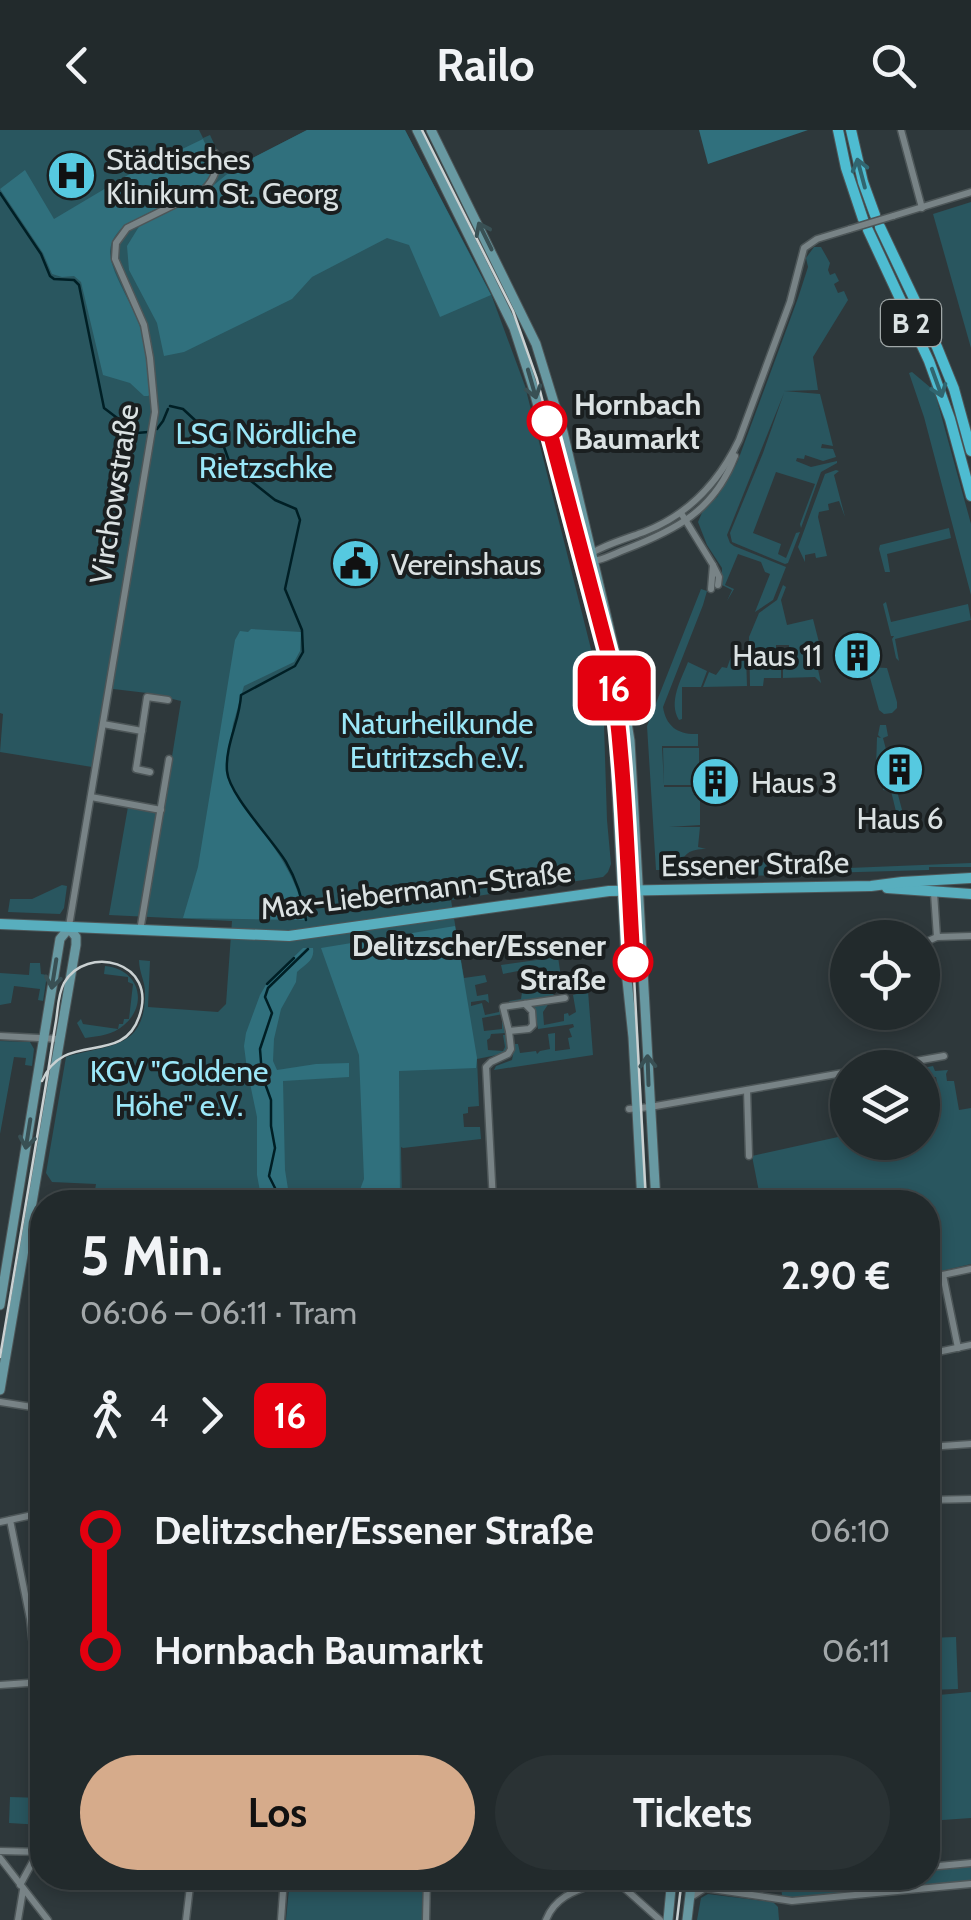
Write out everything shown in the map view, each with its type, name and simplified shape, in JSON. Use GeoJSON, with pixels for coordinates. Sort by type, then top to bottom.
{"type":"FeatureCollection","features":[{"type":"Feature","properties":{"kind":"highway","name":"B 2"},"geometry":{"type":"LineString","coordinates":[[838,130],[846,168],[950,418],[971,496]]}},
{"type":"Feature","properties":{"kind":"highway","name":"B 2"},"geometry":{"type":"LineString","coordinates":[[851,130],[871,223],[938,347],[971,451]]}},
{"type":"Feature","properties":{"kind":"main road"},"geometry":{"type":"LineString","coordinates":[[417,130],[514,328],[605,664],[612,703],[633,1109],[641,1190]]}},
{"type":"Feature","properties":{"kind":"main road"},"geometry":{"type":"LineString","coordinates":[[431,130],[536,344],[564,436],[624,695],[630,741],[655,1190]]}},
{"type":"Feature","properties":{"kind":"main road","name":"Essener Straße"},"geometry":{"type":"LineString","coordinates":[[639,891],[871,886],[971,878]]}},
{"type":"Feature","properties":{"kind":"main road","name":"Essener Straße"},"geometry":{"type":"LineString","coordinates":[[871,886],[971,894]]}},
{"type":"Feature","properties":{"kind":"main road","name":"Max-Liebermann-Straße"},"geometry":{"type":"LineString","coordinates":[[0,924],[289,936],[622,890],[639,891]]}},
{"type":"Feature","properties":{"kind":"main road","name":"Virchowstraße"},"geometry":{"type":"LineString","coordinates":[[0,1305],[60,940],[69,928],[76,940],[34,1190]]}},
{"type":"Feature","properties":{"kind":"main road","name":"Virchowstraße"},"geometry":{"type":"LineString","coordinates":[[0,1390],[30,1211]]}},
{"type":"Feature","properties":{"kind":"main road"},"geometry":{"type":"LineString","coordinates":[[668,1920],[671,1890]]}},
{"type":"Feature","properties":{"kind":"main road"},"geometry":{"type":"LineString","coordinates":[[687,1920],[691,1890]]}},
{"type":"Feature","properties":{"kind":"street"},"geometry":{"type":"LineString","coordinates":[[901,130],[922,208]]}},
{"type":"Feature","properties":{"kind":"street","name":"Virchowstraße"},"geometry":{"type":"LineString","coordinates":[[69,928],[155,402],[144,325],[116,260],[116,243],[127,228],[204,190],[216,172],[215,153]]}},
{"type":"Feature","properties":{"kind":"street"},"geometry":{"type":"LineString","coordinates":[[579,561],[665,534],[712,499],[730,470],[790,302],[804,248],[817,239],[971,192]]}},
{"type":"Feature","properties":{"kind":"street"},"geometry":{"type":"LineString","coordinates":[[592,557],[680,513],[709,488],[739,440]]}},
{"type":"Feature","properties":{"kind":"street"},"geometry":{"type":"LineString","coordinates":[[680,513],[719,577],[714,587]]}},
{"type":"Feature","properties":{"kind":"street"},"geometry":{"type":"LineString","coordinates":[[150,772],[136,769],[147,697],[168,700]]}},
{"type":"Feature","properties":{"kind":"street"},"geometry":{"type":"LineString","coordinates":[[104,724],[142,731]]}},
{"type":"Feature","properties":{"kind":"street"},"geometry":{"type":"LineString","coordinates":[[140,931],[169,760]]}},
{"type":"Feature","properties":{"kind":"street"},"geometry":{"type":"LineString","coordinates":[[90,797],[160,810]]}},
{"type":"Feature","properties":{"kind":"street"},"geometry":{"type":"LineString","coordinates":[[934,893],[936,920]]}},
{"type":"Feature","properties":{"kind":"street"},"geometry":{"type":"LineString","coordinates":[[940,937],[971,936]]}},
{"type":"Feature","properties":{"kind":"street"},"geometry":{"type":"LineString","coordinates":[[492,1190],[486,1067],[511,1048],[503,1007],[565,998]]}},
{"type":"Feature","properties":{"kind":"street"},"geometry":{"type":"LineString","coordinates":[[508,1031],[533,1025],[532,1011],[526,1004]]}},
{"type":"Feature","properties":{"kind":"street"},"geometry":{"type":"LineString","coordinates":[[0,1036],[59,1040]]}},
{"type":"Feature","properties":{"kind":"street"},"geometry":{"type":"LineString","coordinates":[[940,1057],[944,1056]]}},
{"type":"Feature","properties":{"kind":"street"},"geometry":{"type":"LineString","coordinates":[[633,1109],[830,1075]]}},
{"type":"Feature","properties":{"kind":"street"},"geometry":{"type":"LineString","coordinates":[[746,1090],[749,1156]]}},
{"type":"Feature","properties":{"kind":"street"},"geometry":{"type":"LineString","coordinates":[[24,1246],[30,1246]]}},
{"type":"Feature","properties":{"kind":"street"},"geometry":{"type":"LineString","coordinates":[[940,1276],[971,1269]]}},
{"type":"Feature","properties":{"kind":"street"},"geometry":{"type":"LineString","coordinates":[[943,1275],[958,1348]]}},
{"type":"Feature","properties":{"kind":"street"},"geometry":{"type":"LineString","coordinates":[[940,1352],[971,1345]]}},
{"type":"Feature","properties":{"kind":"street"},"geometry":{"type":"LineString","coordinates":[[0,1402],[30,1408]]}},
{"type":"Feature","properties":{"kind":"street"},"geometry":{"type":"LineString","coordinates":[[940,1446],[971,1444]]}},
{"type":"Feature","properties":{"kind":"street"},"geometry":{"type":"LineString","coordinates":[[940,1500],[971,1499]]}},
{"type":"Feature","properties":{"kind":"street"},"geometry":{"type":"LineString","coordinates":[[0,1522],[30,1516]]}},
{"type":"Feature","properties":{"kind":"street"},"geometry":{"type":"LineString","coordinates":[[10,1520],[30,1618]]}},
{"type":"Feature","properties":{"kind":"street"},"geometry":{"type":"LineString","coordinates":[[0,1685],[30,1683]]}},
{"type":"Feature","properties":{"kind":"street"},"geometry":{"type":"LineString","coordinates":[[0,1850],[30,1852]]}},
{"type":"Feature","properties":{"kind":"street"},"geometry":{"type":"LineString","coordinates":[[0,1858],[48,1920]]}},
{"type":"Feature","properties":{"kind":"street"},"geometry":{"type":"LineString","coordinates":[[940,1865],[971,1863]]}},
{"type":"Feature","properties":{"kind":"street"},"geometry":{"type":"LineString","coordinates":[[18,1920],[22,1887],[30,1871]]}},
{"type":"Feature","properties":{"kind":"street"},"geometry":{"type":"LineString","coordinates":[[940,1887],[971,1884]]}},
{"type":"Feature","properties":{"kind":"street"},"geometry":{"type":"LineString","coordinates":[[186,1920],[190,1890]]}},
{"type":"Feature","properties":{"kind":"street"},"geometry":{"type":"LineString","coordinates":[[281,1920],[283,1890]]}},
{"type":"Feature","properties":{"kind":"street"},"geometry":{"type":"LineString","coordinates":[[426,1920],[427,1890]]}},
{"type":"Feature","properties":{"kind":"street"},"geometry":{"type":"LineString","coordinates":[[546,1920],[551,1906],[580,1890]]}},
{"type":"Feature","properties":{"kind":"street"},"geometry":{"type":"LineString","coordinates":[[627,1890],[660,1920]]}},
{"type":"Feature","properties":{"kind":"street"},"geometry":{"type":"LineString","coordinates":[[690,1898],[702,1890]]}},
{"type":"Feature","properties":{"kind":"street"},"geometry":{"type":"LineString","coordinates":[[718,1890],[792,1901],[908,1890]]}},
{"type":"Feature","properties":{"kind":"street"},"geometry":{"type":"LineString","coordinates":[[648,1920],[650,1909]]}},
{"type":"Feature","properties":{"kind":"green space","name":"LSG Nördliche Rietzschke"},"geometry":{"type":"Polygon","coordinates":[[[0,130],[199,130],[203,138],[210,135],[223,163],[234,161],[237,166],[307,130],[405,130],[491,294],[525,386],[596,669],[604,725],[611,864],[608,872],[603,877],[451,900],[464,978],[485,975],[487,982],[475,985],[477,996],[488,994],[489,1003],[471,1002],[471,1006],[482,1003],[485,1015],[499,1012],[501,1003],[503,1014],[482,1018],[484,1031],[502,1029],[504,1022],[506,1033],[491,1034],[487,1040],[488,1050],[503,1051],[506,1035],[507,1049],[502,1054],[477,1059],[479,1106],[468,1107],[468,1113],[463,1114],[464,1127],[480,1127],[481,1139],[401,1147],[402,1190],[95,1190],[96,1184],[52,1182],[46,1173],[66,1057],[121,1042],[139,1025],[145,992],[139,960],[150,961],[148,1007],[218,1012],[226,1004],[232,921],[109,915],[129,801],[164,806],[181,701],[105,688],[92,767],[0,752],[0,130]]]}},
{"type":"Feature","properties":{"kind":"green space"},"geometry":{"type":"Polygon","coordinates":[[[971,202],[971,348],[933,214],[971,202]]]}},
{"type":"Feature","properties":{"kind":"green space"},"geometry":{"type":"Polygon","coordinates":[[[814,247],[821,247],[830,263],[830,275],[835,273],[839,281],[834,284],[838,293],[844,291],[848,300],[813,357],[818,390],[784,391],[820,394],[833,446],[822,444],[821,448],[833,449],[836,457],[823,461],[805,455],[796,461],[811,467],[837,463],[821,472],[801,528],[815,484],[776,472],[753,533],[781,544],[778,554],[786,558],[796,533],[800,532],[788,563],[732,542],[730,533],[784,393],[727,535],[734,546],[786,567],[773,600],[755,612],[770,574],[761,562],[738,554],[725,585],[734,589],[727,601],[732,590],[722,585],[722,568],[698,522],[737,463],[798,298],[808,267],[806,258],[814,247]]]}},
{"type":"Feature","properties":{"kind":"green space"},"geometry":{"type":"Polygon","coordinates":[[[909,373],[931,388],[932,382],[971,524],[971,595],[909,373]]]}},
{"type":"Feature","properties":{"kind":"green space"},"geometry":{"type":"Polygon","coordinates":[[[836,470],[845,517],[839,501],[828,504],[829,510],[819,512],[827,556],[805,555],[805,562],[798,547],[825,474],[836,470]]]}},
{"type":"Feature","properties":{"kind":"green space"},"geometry":{"type":"Polygon","coordinates":[[[949,528],[951,538],[887,554],[890,572],[885,572],[880,545],[949,528]]]}},
{"type":"Feature","properties":{"kind":"green space"},"geometry":{"type":"Polygon","coordinates":[[[783,585],[786,587],[781,600],[787,625],[813,619],[823,658],[816,660],[821,683],[815,677],[783,678],[783,658],[789,658],[789,645],[776,645],[781,678],[764,678],[763,686],[750,686],[749,637],[759,613],[777,600],[783,585]]]}},
{"type":"Feature","properties":{"kind":"green space"},"geometry":{"type":"Polygon","coordinates":[[[701,589],[707,591],[703,605],[663,707],[674,728],[698,734],[698,746],[662,746],[664,787],[700,787],[700,794],[692,795],[700,795],[700,825],[669,827],[700,827],[698,847],[706,849],[688,853],[681,870],[656,870],[647,726],[701,589]]]}},
{"type":"Feature","properties":{"kind":"green space"},"geometry":{"type":"Polygon","coordinates":[[[886,602],[891,622],[968,604],[971,620],[895,639],[899,661],[883,604],[886,602]]]}},
{"type":"Feature","properties":{"kind":"green space"},"geometry":{"type":"Polygon","coordinates":[[[733,651],[746,655],[747,686],[703,687],[709,672],[716,675],[722,667],[727,668],[733,651]]]}},
{"type":"Feature","properties":{"kind":"green space"},"geometry":{"type":"Polygon","coordinates":[[[688,662],[707,671],[701,687],[682,687],[679,720],[675,698],[688,662]]]}},
{"type":"Feature","properties":{"kind":"green space"},"geometry":{"type":"Polygon","coordinates":[[[867,667],[887,668],[897,702],[892,713],[879,710],[867,667]]]}},
{"type":"Feature","properties":{"kind":"green space"},"geometry":{"type":"Polygon","coordinates":[[[880,725],[886,725],[888,736],[883,738],[906,825],[912,824],[914,832],[901,832],[891,791],[883,790],[883,774],[876,769],[880,725]]]}},
{"type":"Feature","properties":{"kind":"green space"},"geometry":{"type":"Polygon","coordinates":[[[663,748],[699,748],[699,785],[664,785],[663,748]]]}},
{"type":"Feature","properties":{"kind":"green space"},"geometry":{"type":"Polygon","coordinates":[[[706,858],[707,863],[793,862],[792,875],[691,877],[693,860],[706,858]]]}},
{"type":"Feature","properties":{"kind":"green space"},"geometry":{"type":"Polygon","coordinates":[[[971,863],[971,867],[929,870],[824,873],[824,869],[971,863]]]}},
{"type":"Feature","properties":{"kind":"green space"},"geometry":{"type":"Polygon","coordinates":[[[67,886],[60,914],[8,912],[10,899],[32,899],[67,886]]]}},
{"type":"Feature","properties":{"kind":"green space"},"geometry":{"type":"Polygon","coordinates":[[[558,957],[561,977],[556,978],[555,972],[546,973],[543,983],[544,992],[553,991],[554,998],[510,1004],[509,1001],[521,999],[523,986],[518,971],[503,974],[501,965],[558,957]]]}},
{"type":"Feature","properties":{"kind":"green space"},"geometry":{"type":"Polygon","coordinates":[[[30,963],[40,963],[41,974],[47,975],[43,1001],[38,1000],[40,989],[14,986],[11,1003],[0,1005],[0,973],[29,975],[30,963]]]}},
{"type":"Feature","properties":{"kind":"green space"},"geometry":{"type":"Polygon","coordinates":[[[105,966],[126,974],[137,989],[132,1017],[118,1029],[124,1019],[129,1019],[133,984],[128,977],[104,974],[105,966]]]}},
{"type":"Feature","properties":{"kind":"green space"},"geometry":{"type":"Polygon","coordinates":[[[588,991],[593,1055],[494,1070],[512,1060],[515,1044],[520,1053],[537,1054],[550,1049],[548,1034],[555,1033],[555,1051],[570,1049],[569,1029],[573,1024],[538,1029],[534,1005],[549,1003],[543,1012],[544,1025],[564,1021],[564,1014],[576,1012],[573,995],[588,991]]]}},
{"type":"Feature","properties":{"kind":"green space"},"geometry":{"type":"Polygon","coordinates":[[[81,1019],[83,1024],[118,1029],[85,1038],[77,1023],[81,1019]]]}},
{"type":"Feature","properties":{"kind":"green space"},"geometry":{"type":"Polygon","coordinates":[[[0,1041],[30,1042],[34,1049],[32,1066],[25,1065],[26,1058],[14,1057],[0,1134],[0,1041]]]}},
{"type":"Feature","properties":{"kind":"green space"},"geometry":{"type":"Polygon","coordinates":[[[948,1070],[947,1081],[954,1081],[959,1110],[971,1108],[971,1264],[940,1271],[940,1190],[759,1190],[752,1156],[830,1139],[830,1160],[940,1160],[940,1071],[948,1070]]]}},
{"type":"Feature","properties":{"kind":"green space"},"geometry":{"type":"Polygon","coordinates":[[[956,1637],[958,1689],[940,1690],[940,1638],[956,1637]]]}},
{"type":"Feature","properties":{"kind":"green space"},"geometry":{"type":"Polygon","coordinates":[[[971,1692],[971,1818],[940,1820],[940,1695],[971,1692]]]}},
{"type":"Feature","properties":{"kind":"green space"},"geometry":{"type":"Polygon","coordinates":[[[10,1797],[30,1798],[30,1824],[9,1823],[10,1797]]]}},
{"type":"Feature","properties":{"kind":"green space"},"geometry":{"type":"Polygon","coordinates":[[[971,1865],[971,1882],[940,1885],[940,1867],[971,1865]]]}},
{"type":"Feature","properties":{"kind":"green space"},"geometry":{"type":"Polygon","coordinates":[[[289,1890],[425,1890],[423,1920],[286,1920],[289,1890]]]}},
{"type":"Feature","properties":{"kind":"green space"},"geometry":{"type":"Polygon","coordinates":[[[781,1890],[884,1890],[787,1899],[781,1890]]]}},
{"type":"Feature","properties":{"kind":"green space"},"geometry":{"type":"Polygon","coordinates":[[[708,1894],[773,1902],[778,1907],[779,1920],[697,1920],[701,1898],[708,1894]]]}},
{"type":"Feature","properties":{"kind":"shaded area"},"geometry":{"type":"Polygon","coordinates":[[[307,130],[405,130],[491,295],[440,317],[409,245],[387,238],[312,277],[292,299],[184,352],[164,356],[157,323],[129,270],[127,246],[140,225],[204,193],[237,166],[307,130]]]}},
{"type":"Feature","properties":{"kind":"shaded area"},"geometry":{"type":"Polygon","coordinates":[[[699,130],[808,130],[708,164],[699,130]]]}},
{"type":"Feature","properties":{"kind":"shaded area"},"geometry":{"type":"Polygon","coordinates":[[[203,139],[214,163],[209,179],[125,225],[111,247],[114,268],[144,340],[152,393],[144,396],[130,383],[103,375],[81,282],[74,276],[52,274],[43,253],[0,189],[25,170],[54,219],[128,175],[203,139]]]}},
{"type":"Feature","properties":{"kind":"shaded area"},"geometry":{"type":"Polygon","coordinates":[[[240,631],[301,632],[300,651],[294,662],[244,686],[233,724],[226,773],[236,795],[285,864],[305,920],[183,918],[198,867],[235,640],[240,631]]]}},
{"type":"Feature","properties":{"kind":"shaded area"},"geometry":{"type":"Polygon","coordinates":[[[455,926],[476,1068],[399,1071],[400,1190],[360,1190],[364,1179],[359,1055],[321,948],[455,926]]]}},
{"type":"Feature","properties":{"kind":"shaded area"},"geometry":{"type":"Polygon","coordinates":[[[303,948],[313,948],[309,962],[297,972],[296,982],[281,1009],[273,1061],[277,1070],[349,1063],[349,1077],[283,1081],[288,1190],[260,1190],[257,1175],[257,1117],[244,1046],[267,983],[303,948]]]}},
{"type":"Feature","properties":{"kind":"waterway"},"geometry":{"type":"LineString","coordinates":[[0,193],[41,254],[50,276],[74,280],[79,285],[104,408],[137,433],[148,432]]}},
{"type":"Feature","properties":{"kind":"waterway"},"geometry":{"type":"LineString","coordinates":[[170,406],[183,409],[224,447],[233,472],[296,509],[300,520],[285,589],[302,630],[303,652],[295,666],[241,695],[227,771],[243,804],[290,869],[306,920]]}},
{"type":"Feature","properties":{"kind":"waterway"},"geometry":{"type":"LineString","coordinates":[[157,429],[168,409]]}},
{"type":"Feature","properties":{"kind":"waterway"},"geometry":{"type":"LineString","coordinates":[[276,1190],[269,1176],[275,1148],[271,1100],[262,1075],[260,1049],[272,1013],[265,997],[268,988],[308,949]]}},
{"type":"Feature","properties":{"kind":"waterway"},"geometry":{"type":"LineString","coordinates":[[267,984],[294,958]]}},
{"type":"Feature","properties":{"kind":"tram line"},"geometry":{"type":"LineString","coordinates":[[422,130],[513,311],[537,379],[609,661],[624,788],[645,1190]]}},
{"type":"Feature","properties":{"kind":"tram line","name":"16"},"geometry":{"type":"LineString","coordinates":[[547,421],[615,690],[633,962]]}},
{"type":"Feature","properties":{"kind":"tram line"},"geometry":{"type":"LineString","coordinates":[[0,1357],[48,1073],[49,1064],[56,1021],[58,1002],[62,987],[74,971],[88,964],[117,964],[130,971],[139,983],[142,998],[131,1032],[107,1046],[64,1056],[52,1065],[42,1081]]}},
{"type":"Feature","properties":{"kind":"tram line"},"geometry":{"type":"LineString","coordinates":[[677,1920],[681,1890]]}},
{"type":"Feature","properties":{"kind":"place","name":"Städtisches Klinikum St. Georg"},"geometry":{"type":"Point","coordinates":[71,176]}},
{"type":"Feature","properties":{"kind":"place","name":"Hornbach Baumarkt"},"geometry":{"type":"Point","coordinates":[547,421]}},
{"type":"Feature","properties":{"kind":"place","name":"Vereinshaus"},"geometry":{"type":"Point","coordinates":[356,564]}},
{"type":"Feature","properties":{"kind":"place","name":"Haus 11"},"geometry":{"type":"Point","coordinates":[857,655]}},
{"type":"Feature","properties":{"kind":"place","name":"Haus 6"},"geometry":{"type":"Point","coordinates":[900,769]}},
{"type":"Feature","properties":{"kind":"place","name":"Haus 3"},"geometry":{"type":"Point","coordinates":[716,782]}},
{"type":"Feature","properties":{"kind":"place","name":"Delitzscher/Essener Straße"},"geometry":{"type":"Point","coordinates":[633,962]}},
{"type":"Feature","properties":{"kind":"park label","name":"Naturheilkunde Eutritzsch e.V."},"geometry":{"type":"Point","coordinates":[437,740]}},
{"type":"Feature","properties":{"kind":"park label","name":"KGV \"Goldene Höhe\" e.V."},"geometry":{"type":"Point","coordinates":[179,1088]}}]}
